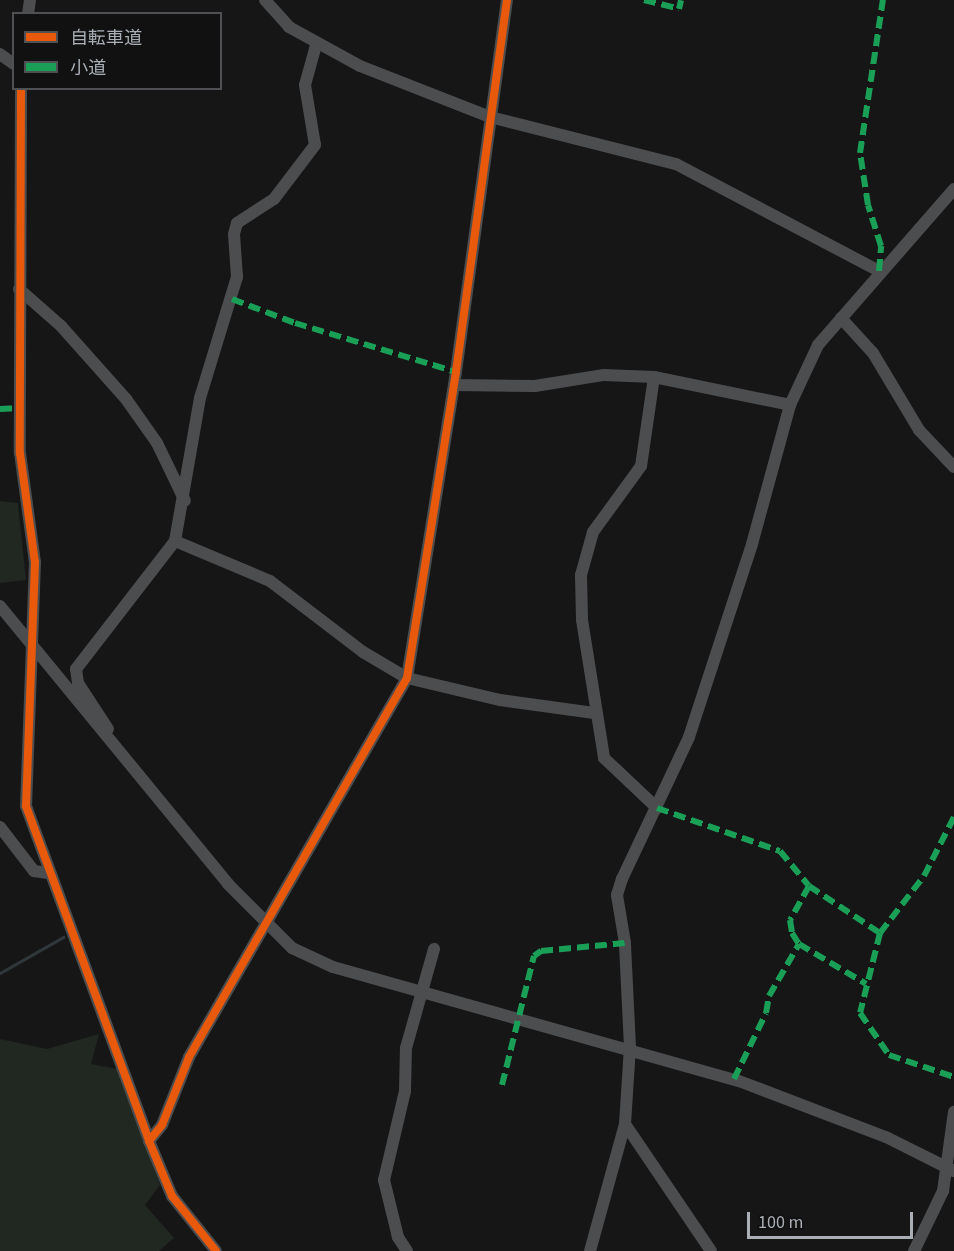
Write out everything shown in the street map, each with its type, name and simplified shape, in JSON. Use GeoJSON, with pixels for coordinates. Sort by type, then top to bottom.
{"type":"FeatureCollection","features":[{"type":"Feature","properties":{"kind":"street"},"geometry":{"type":"LineString","coordinates":[[265,0],[289,27],[316,45],[490,117],[676,164],[879,271]]}},
{"type":"Feature","properties":{"kind":"street"},"geometry":{"type":"LineString","coordinates":[[149,1141],[162,1125],[177,1080],[406,678],[454,384],[507,0]]}},
{"type":"Feature","properties":{"kind":"street"},"geometry":{"type":"LineString","coordinates":[[115,746],[100,710],[78,683],[76,669],[175,541],[185,501],[200,398],[237,277],[237,223],[274,199],[315,145],[305,85],[316,45]]}},
{"type":"Feature","properties":{"kind":"street"},"geometry":{"type":"LineString","coordinates":[[21,90],[20,453],[35,562],[26,806],[48,873],[172,1196],[216,1251]]}},
{"type":"Feature","properties":{"kind":"street"},"geometry":{"type":"LineString","coordinates":[[590,1251],[625,1124],[630,1047],[626,943],[617,895],[689,737],[752,544],[790,405],[818,345],[879,271],[954,189]]}},
{"type":"Feature","properties":{"kind":"street"},"geometry":{"type":"LineString","coordinates":[[19,289],[61,326],[126,399],[157,443],[185,501]]}},
{"type":"Feature","properties":{"kind":"street"},"geometry":{"type":"LineString","coordinates":[[840,318],[873,353],[919,430],[954,467]]}},
{"type":"Feature","properties":{"kind":"street"},"geometry":{"type":"LineString","coordinates":[[454,384],[535,386],[604,375],[654,377],[790,405]]}},
{"type":"Feature","properties":{"kind":"street"},"geometry":{"type":"LineString","coordinates":[[654,377],[641,466],[585,550],[582,620],[594,713],[604,758],[657,808]]}},
{"type":"Feature","properties":{"kind":"street"},"geometry":{"type":"LineString","coordinates":[[175,541],[270,581],[363,652],[406,678],[500,700],[594,713]]}},
{"type":"Feature","properties":{"kind":"street"},"geometry":{"type":"LineString","coordinates":[[0,606],[265,925],[292,948],[333,967],[630,1047],[739,1080],[950,1168]]}},
{"type":"Feature","properties":{"kind":"street"},"geometry":{"type":"LineString","coordinates":[[0,827],[34,871],[48,873]]}},
{"type":"Feature","properties":{"kind":"street"},"geometry":{"type":"LineString","coordinates":[[406,1251],[398,1237],[384,1180],[405,1091],[406,1048],[434,949]]}},
{"type":"Feature","properties":{"kind":"street"},"geometry":{"type":"LineString","coordinates":[[914,1251],[933,1221],[950,1168],[954,1113]]}},
{"type":"Feature","properties":{"kind":"street"},"geometry":{"type":"LineString","coordinates":[[625,1124],[711,1251]]}},
{"type":"Feature","properties":{"kind":"shaded area"},"geometry":{"type":"Polygon","coordinates":[[[0,501],[18,503],[26,580],[0,583],[0,501]]]}},
{"type":"Feature","properties":{"kind":"shaded area"},"geometry":{"type":"Polygon","coordinates":[[[99,1034],[91,1064],[118,1069],[160,1185],[145,1205],[174,1238],[159,1251],[0,1251],[0,1039],[47,1049],[99,1034]]]}},
{"type":"Feature","properties":{"kind":"waterway"},"geometry":{"type":"LineString","coordinates":[[0,973],[63,937]]}},
{"type":"Feature","properties":{"kind":"marked path"},"geometry":{"type":"LineString","coordinates":[[644,0],[679,9],[681,0]]}},
{"type":"Feature","properties":{"kind":"marked path"},"geometry":{"type":"LineString","coordinates":[[879,271],[881,246],[868,205],[860,153],[883,0]]}},
{"type":"Feature","properties":{"kind":"marked path"},"geometry":{"type":"LineString","coordinates":[[232,299],[295,323],[456,372]]}},
{"type":"Feature","properties":{"kind":"marked path"},"geometry":{"type":"LineString","coordinates":[[0,409],[20,408]]}},
{"type":"Feature","properties":{"kind":"marked path"},"geometry":{"type":"LineString","coordinates":[[657,808],[780,851],[809,886],[790,920],[792,933],[799,944],[866,984]]}},
{"type":"Feature","properties":{"kind":"marked path"},"geometry":{"type":"LineString","coordinates":[[809,886],[880,933],[924,876],[954,817]]}},
{"type":"Feature","properties":{"kind":"marked path"},"geometry":{"type":"LineString","coordinates":[[880,933],[860,1013],[889,1055],[954,1077]]}},
{"type":"Feature","properties":{"kind":"marked path"},"geometry":{"type":"LineString","coordinates":[[502,1085],[534,956],[541,951],[625,943]]}},
{"type":"Feature","properties":{"kind":"marked path"},"geometry":{"type":"LineString","coordinates":[[734,1079],[766,1013],[769,996],[799,944]]}},
{"type":"Feature","properties":{"kind":"cycle path"},"geometry":{"type":"LineString","coordinates":[[149,1141],[162,1125],[189,1057],[407,678],[456,372],[507,0]]}},
{"type":"Feature","properties":{"kind":"cycle path"},"geometry":{"type":"LineString","coordinates":[[21,90],[20,453],[35,562],[26,806],[149,1141],[172,1196],[216,1251]]}}]}
